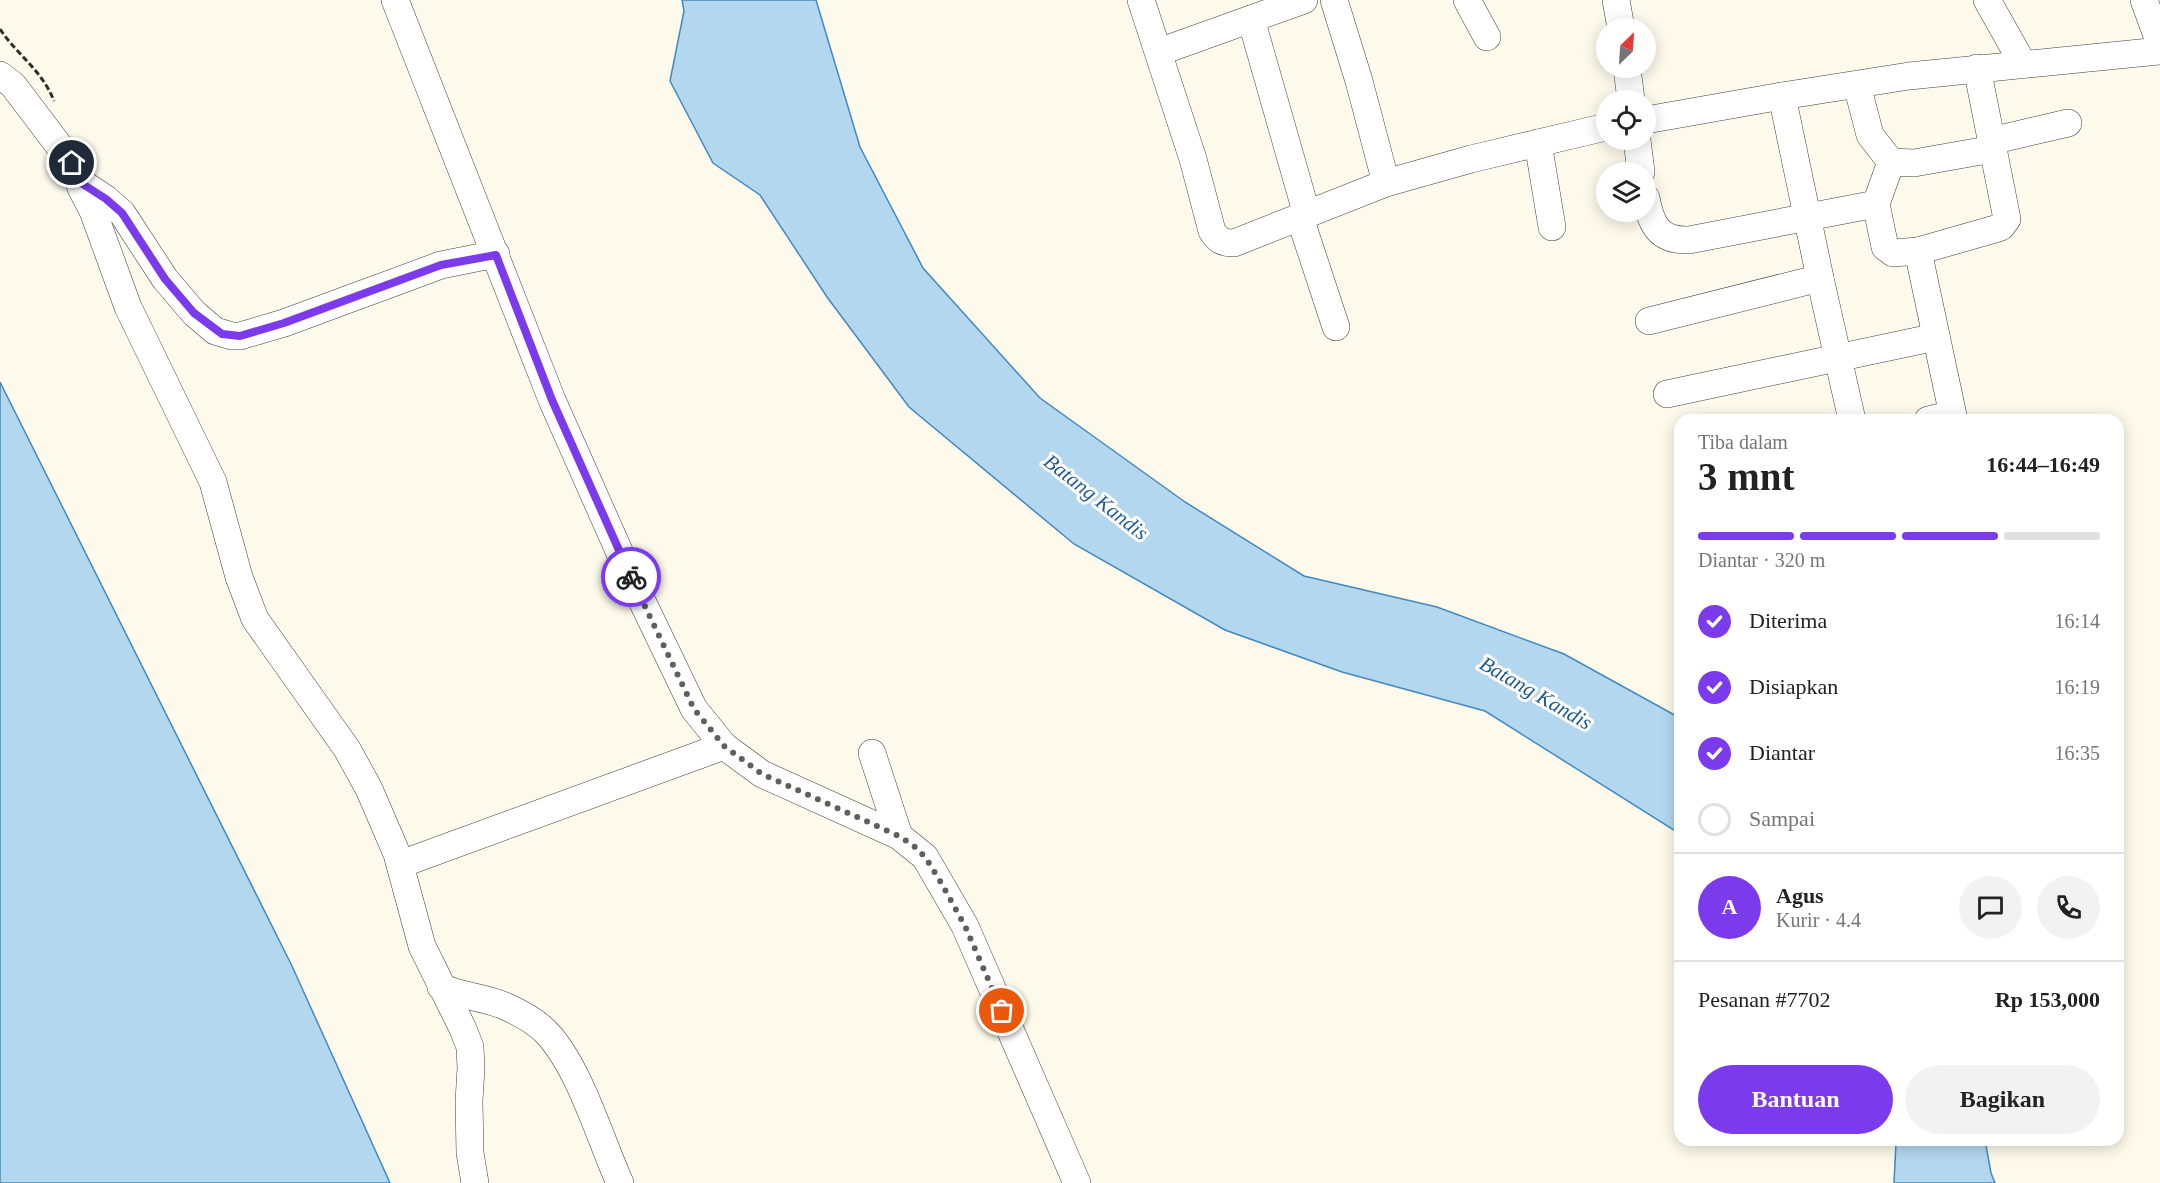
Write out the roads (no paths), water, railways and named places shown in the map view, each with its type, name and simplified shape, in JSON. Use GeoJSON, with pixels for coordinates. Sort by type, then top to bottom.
{"type":"FeatureCollection","features":[{"type":"Feature","properties":{"kind":"street"},"geometry":{"type":"LineString","coordinates":[[395,0],[552,400],[676,675],[694,709],[724,746],[762,774],[899,836],[925,857],[965,926],[1077,1183]]}},
{"type":"Feature","properties":{"kind":"street"},"geometry":{"type":"LineString","coordinates":[[1141,0],[1193,159],[1212,231],[1217,239],[1224,243],[1234,243],[1386,183],[1596,129]]}},
{"type":"Feature","properties":{"kind":"street"},"geometry":{"type":"LineString","coordinates":[[1159,52],[1304,0]]}},
{"type":"Feature","properties":{"kind":"street"},"geometry":{"type":"LineString","coordinates":[[1334,0],[1359,81],[1386,183]]}},
{"type":"Feature","properties":{"kind":"street"},"geometry":{"type":"LineString","coordinates":[[1467,0],[1487,37]]}},
{"type":"Feature","properties":{"kind":"street"},"geometry":{"type":"LineString","coordinates":[[1616,0],[1619,18]]}},
{"type":"Feature","properties":{"kind":"street"},"geometry":{"type":"LineString","coordinates":[[1987,0],[2023,64]]}},
{"type":"Feature","properties":{"kind":"street"},"geometry":{"type":"LineString","coordinates":[[2144,0],[2160,44]]}},
{"type":"Feature","properties":{"kind":"street"},"geometry":{"type":"LineString","coordinates":[[1251,19],[1336,327]]}},
{"type":"Feature","properties":{"kind":"street"},"geometry":{"type":"LineString","coordinates":[[1656,118],[1782,96],[1977,68],[2160,51]]}},
{"type":"Feature","properties":{"kind":"street"},"geometry":{"type":"LineString","coordinates":[[1891,162],[1876,204],[1884,242],[1888,250],[1900,254],[1918,251],[1995,229],[2005,223],[2007,213],[1977,68]]}},
{"type":"Feature","properties":{"kind":"street"},"geometry":{"type":"LineString","coordinates":[[0,75],[13,84],[72,163],[93,212],[128,307],[213,482],[239,577],[255,619],[347,749],[369,789],[401,864],[422,946],[470,1047],[470,1153],[475,1183]]}},
{"type":"Feature","properties":{"kind":"street"},"geometry":{"type":"LineString","coordinates":[[1857,85],[1870,135],[1891,162],[1914,163],[1992,145],[2068,123]]}},
{"type":"Feature","properties":{"kind":"street"},"geometry":{"type":"LineString","coordinates":[[1782,96],[1851,414]]}},
{"type":"Feature","properties":{"kind":"street"},"geometry":{"type":"LineString","coordinates":[[1538,143],[1552,227]]}},
{"type":"Feature","properties":{"kind":"street"},"geometry":{"type":"LineString","coordinates":[[78,181],[106,199],[122,213],[165,279],[194,313],[215,331],[232,336],[240,336],[284,323],[441,265],[496,255]]}},
{"type":"Feature","properties":{"kind":"street"},"geometry":{"type":"LineString","coordinates":[[1653,222],[1657,230],[1667,238],[1677,241],[1876,204]]}},
{"type":"Feature","properties":{"kind":"street"},"geometry":{"type":"LineString","coordinates":[[1918,251],[1936,337],[1945,414]]}},
{"type":"Feature","properties":{"kind":"street"},"geometry":{"type":"LineString","coordinates":[[1649,321],[1820,278]]}},
{"type":"Feature","properties":{"kind":"street"},"geometry":{"type":"LineString","coordinates":[[1667,394],[1936,337]]}},
{"type":"Feature","properties":{"kind":"street"},"geometry":{"type":"LineString","coordinates":[[401,864],[724,746]]}},
{"type":"Feature","properties":{"kind":"street"},"geometry":{"type":"LineString","coordinates":[[872,753],[899,836]]}},
{"type":"Feature","properties":{"kind":"street"},"geometry":{"type":"LineString","coordinates":[[441,987],[450,992],[489,1000],[507,1007],[544,1030],[560,1048],[572,1070],[620,1183]]}},
{"type":"Feature","properties":{"kind":"water","name":"Batang Kandis"},"geometry":{"type":"Polygon","coordinates":[[[682,0],[816,0],[860,147],[923,268],[1040,398],[1185,502],[1304,576],[1437,607],[1564,654],[1674,715],[1674,830],[1485,711],[1342,672],[1225,630],[1074,544],[909,407],[827,297],[760,195],[713,163],[670,81],[684,11],[682,0]]]}},
{"type":"Feature","properties":{"kind":"water"},"geometry":{"type":"Polygon","coordinates":[[[0,382],[292,966],[390,1183],[0,1183],[0,382]]]}},
{"type":"Feature","properties":{"kind":"water"},"geometry":{"type":"Polygon","coordinates":[[[1896,1146],[1986,1146],[1995,1183],[1894,1183],[1896,1146]]]}}]}
